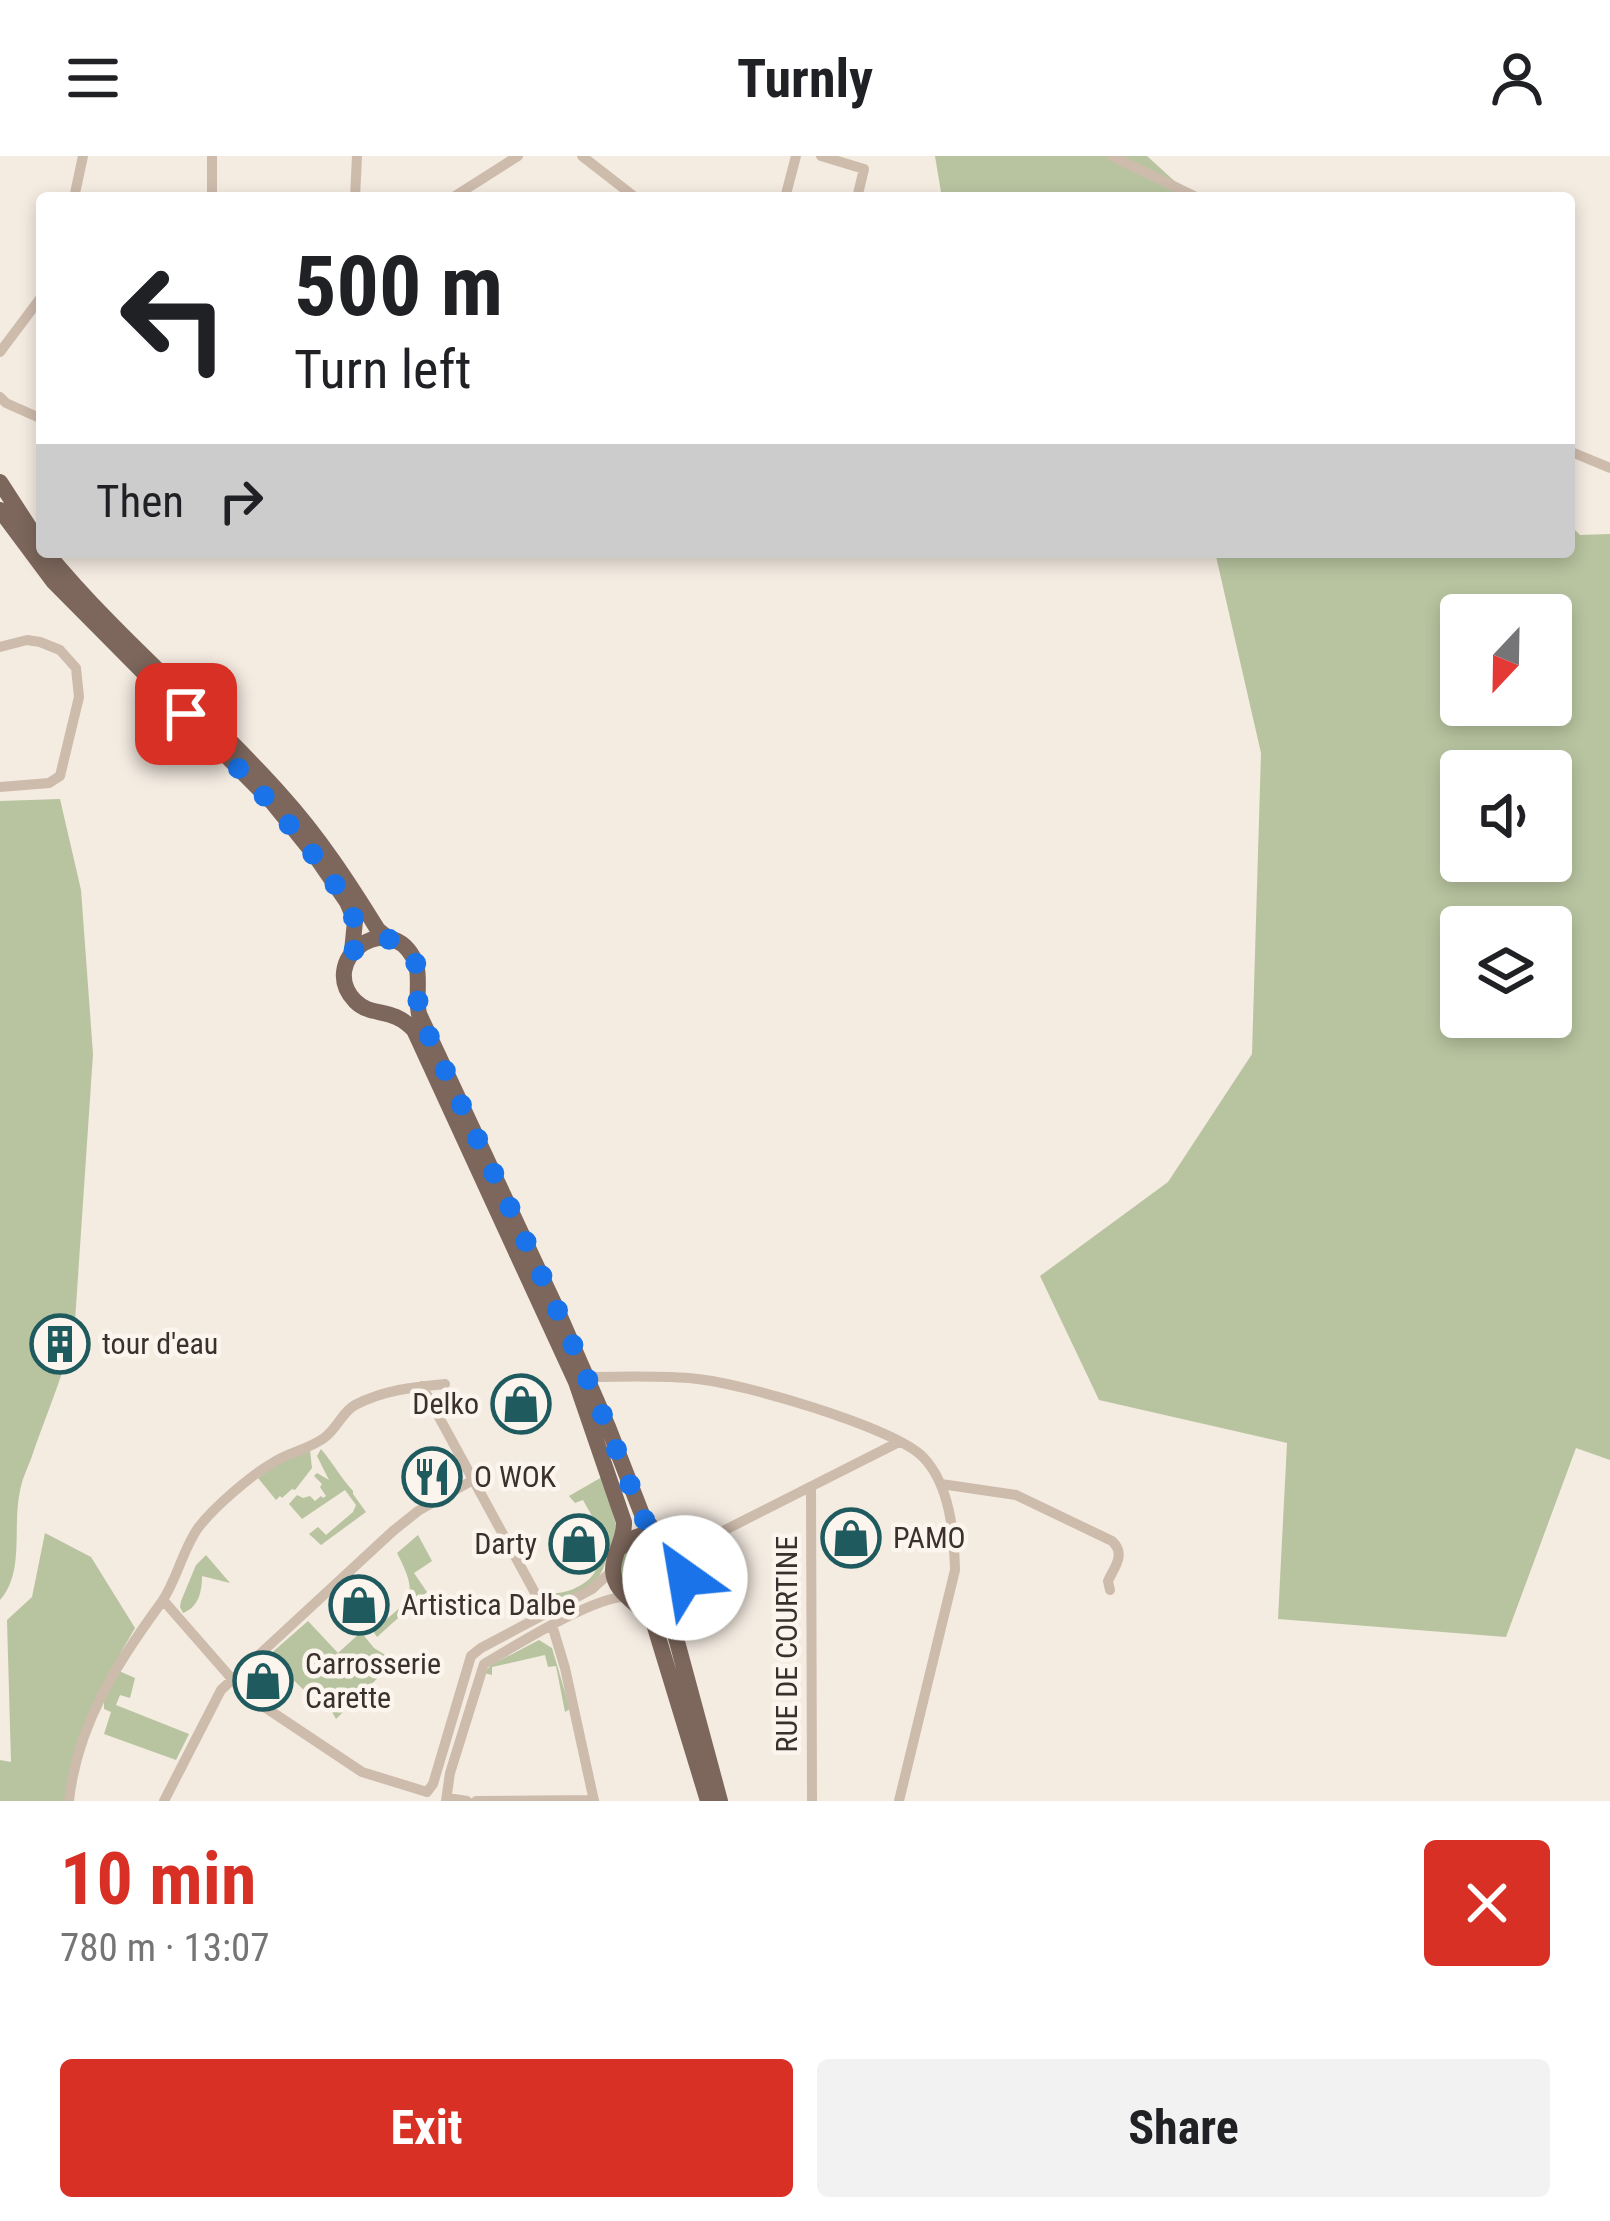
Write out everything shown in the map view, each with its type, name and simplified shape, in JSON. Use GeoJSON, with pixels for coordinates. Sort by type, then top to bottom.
{"type":"FeatureCollection","features":[{"type":"Feature","properties":{"kind":"main road"},"geometry":{"type":"LineString","coordinates":[[0,482],[36,537]]}},
{"type":"Feature","properties":{"kind":"main road"},"geometry":{"type":"LineString","coordinates":[[0,510],[36,558]]}},
{"type":"Feature","properties":{"kind":"main road"},"geometry":{"type":"LineString","coordinates":[[36,558],[272,802],[347,902],[356,939],[346,963],[347,989],[363,1007],[403,1018],[414,1030],[576,1382],[624,1522],[615,1580],[649,1615],[658,1635],[707,1801]]}},
{"type":"Feature","properties":{"kind":"main road"},"geometry":{"type":"LineString","coordinates":[[52,558],[281,795],[321,844],[378,930],[410,951],[416,962],[419,1014],[586,1377],[643,1517],[683,1554],[685,1578],[674,1595],[656,1605],[630,1599]]}},
{"type":"Feature","properties":{"kind":"main road"},"geometry":{"type":"LineString","coordinates":[[352,952],[369,940],[389,939]]}},
{"type":"Feature","properties":{"kind":"main road"},"geometry":{"type":"LineString","coordinates":[[384,1012],[410,998],[417,985]]}},
{"type":"Feature","properties":{"kind":"main road"},"geometry":{"type":"LineString","coordinates":[[620,1548],[632,1537],[665,1537]]}},
{"type":"Feature","properties":{"kind":"main road"},"geometry":{"type":"LineString","coordinates":[[674,1595],[672,1623],[720,1801]]}},
{"type":"Feature","properties":{"kind":"street"},"geometry":{"type":"LineString","coordinates":[[212,156],[212,192]]}},
{"type":"Feature","properties":{"kind":"street"},"geometry":{"type":"LineString","coordinates":[[355,192],[358,156]]}},
{"type":"Feature","properties":{"kind":"street"},"geometry":{"type":"LineString","coordinates":[[461,192],[518,156]]}},
{"type":"Feature","properties":{"kind":"street"},"geometry":{"type":"LineString","coordinates":[[582,156],[629,192]]}},
{"type":"Feature","properties":{"kind":"street"},"geometry":{"type":"LineString","coordinates":[[787,192],[796,156]]}},
{"type":"Feature","properties":{"kind":"street"},"geometry":{"type":"LineString","coordinates":[[821,156],[865,169],[858,192]]}},
{"type":"Feature","properties":{"kind":"street"},"geometry":{"type":"LineString","coordinates":[[1112,156],[1186,192]]}},
{"type":"Feature","properties":{"kind":"street"},"geometry":{"type":"LineString","coordinates":[[75,192],[80,158]]}},
{"type":"Feature","properties":{"kind":"street"},"geometry":{"type":"LineString","coordinates":[[0,352],[36,304]]}},
{"type":"Feature","properties":{"kind":"street"},"geometry":{"type":"LineString","coordinates":[[0,397],[36,416]]}},
{"type":"Feature","properties":{"kind":"street"},"geometry":{"type":"LineString","coordinates":[[1575,454],[1610,468]]}},
{"type":"Feature","properties":{"kind":"street"},"geometry":{"type":"LineString","coordinates":[[0,647],[27,640],[51,645],[70,658],[80,688],[59,776],[49,783],[0,787]]}},
{"type":"Feature","properties":{"kind":"street"},"geometry":{"type":"LineString","coordinates":[[586,1377],[699,1379],[762,1392],[857,1423],[922,1456],[941,1484],[954,1536],[955,1570],[899,1801]]}},
{"type":"Feature","properties":{"kind":"street"},"geometry":{"type":"LineString","coordinates":[[69,1801],[90,1717],[127,1649],[163,1600],[202,1523],[256,1474],[332,1432],[352,1406],[392,1390],[445,1384]]}},
{"type":"Feature","properties":{"kind":"street"},"geometry":{"type":"LineString","coordinates":[[163,1600],[263,1706],[362,1772],[471,1801],[594,1800],[565,1668],[549,1619],[422,1386]]}},
{"type":"Feature","properties":{"kind":"street"},"geometry":{"type":"LineString","coordinates":[[686,1569],[708,1540],[899,1442]]}},
{"type":"Feature","properties":{"kind":"street"},"geometry":{"type":"LineString","coordinates":[[164,1801],[220,1690],[393,1531],[472,1480]]}},
{"type":"Feature","properties":{"kind":"street"},"geometry":{"type":"LineString","coordinates":[[941,1484],[1016,1495],[1112,1541],[1120,1557],[1108,1582],[1110,1590]]}},
{"type":"Feature","properties":{"kind":"street","name":"RUE DE COURTINE"},"geometry":{"type":"LineString","coordinates":[[811,1487],[812,1801]]}},
{"type":"Feature","properties":{"kind":"street"},"geometry":{"type":"LineString","coordinates":[[665,1537],[708,1540]]}},
{"type":"Feature","properties":{"kind":"street"},"geometry":{"type":"LineString","coordinates":[[438,1794],[484,1664],[614,1570]]}},
{"type":"Feature","properties":{"kind":"street"},"geometry":{"type":"LineString","coordinates":[[549,1619],[614,1597],[630,1599]]}},
{"type":"Feature","properties":{"kind":"green space"},"geometry":{"type":"Polygon","coordinates":[[[935,156],[1147,156],[1186,192],[941,192],[935,156]]]}},
{"type":"Feature","properties":{"kind":"green space"},"geometry":{"type":"Polygon","coordinates":[[[1575,530],[1580,535],[1610,534],[1610,1460],[1576,1448],[1506,1637],[1278,1619],[1287,1443],[1099,1400],[1040,1276],[1168,1182],[1252,1054],[1261,753],[1216,558],[1575,558],[1575,530]]]}},
{"type":"Feature","properties":{"kind":"green space"},"geometry":{"type":"Polygon","coordinates":[[[60,799],[81,890],[93,1054],[75,1321],[21,1487],[13,1576],[0,1600],[0,801],[60,799]]]}},
{"type":"Feature","properties":{"kind":"green space"},"geometry":{"type":"Polygon","coordinates":[[[321,1449],[366,1512],[321,1545],[309,1534],[318,1527],[326,1535],[356,1505],[345,1490],[302,1519],[289,1504],[297,1495],[315,1501],[326,1496],[314,1476],[317,1473],[329,1480],[317,1456],[321,1449]]]}},
{"type":"Feature","properties":{"kind":"green space"},"geometry":{"type":"Polygon","coordinates":[[[310,1450],[312,1468],[295,1490],[276,1500],[258,1478],[310,1450]]]}},
{"type":"Feature","properties":{"kind":"green space"},"geometry":{"type":"Polygon","coordinates":[[[602,1477],[617,1528],[603,1569],[595,1584],[555,1602],[543,1591],[575,1588],[594,1574],[598,1560],[604,1557],[601,1550],[606,1541],[583,1500],[575,1503],[569,1496],[602,1477]]]}},
{"type":"Feature","properties":{"kind":"green space"},"geometry":{"type":"Polygon","coordinates":[[[45,1533],[91,1557],[135,1628],[82,1732],[66,1801],[0,1801],[0,1760],[11,1762],[7,1620],[32,1597],[45,1533]]]}},
{"type":"Feature","properties":{"kind":"green space"},"geometry":{"type":"Polygon","coordinates":[[[418,1535],[432,1561],[414,1573],[427,1592],[377,1637],[373,1631],[408,1598],[409,1581],[397,1553],[418,1535]]]}},
{"type":"Feature","properties":{"kind":"green space"},"geometry":{"type":"Polygon","coordinates":[[[649,1540],[670,1549],[679,1570],[670,1591],[649,1600],[628,1591],[619,1570],[628,1549],[649,1540]]]}},
{"type":"Feature","properties":{"kind":"green space"},"geometry":{"type":"Polygon","coordinates":[[[206,1555],[230,1583],[202,1576],[198,1598],[183,1613],[181,1601],[196,1565],[206,1555]]]}},
{"type":"Feature","properties":{"kind":"green space"},"geometry":{"type":"Polygon","coordinates":[[[308,1621],[338,1653],[361,1632],[374,1648],[395,1661],[336,1719],[330,1708],[268,1656],[308,1621]]]}},
{"type":"Feature","properties":{"kind":"green space"},"geometry":{"type":"Polygon","coordinates":[[[539,1640],[552,1648],[570,1709],[565,1712],[556,1666],[548,1667],[545,1655],[492,1667],[492,1675],[484,1673],[491,1665],[539,1640]]]}},
{"type":"Feature","properties":{"kind":"green space"},"geometry":{"type":"Polygon","coordinates":[[[119,1671],[135,1678],[130,1698],[120,1695],[116,1705],[189,1734],[176,1760],[104,1734],[111,1712],[104,1709],[104,1700],[119,1671]]]}},
{"type":"Feature","properties":{"kind":"place","name":"tour d'eau"},"geometry":{"type":"Point","coordinates":[60,1344]}},
{"type":"Feature","properties":{"kind":"place","name":"Delko"},"geometry":{"type":"Point","coordinates":[521,1404]}},
{"type":"Feature","properties":{"kind":"place","name":"O WOK"},"geometry":{"type":"Point","coordinates":[432,1477]}},
{"type":"Feature","properties":{"kind":"place","name":"PAMO"},"geometry":{"type":"Point","coordinates":[851,1538]}},
{"type":"Feature","properties":{"kind":"place","name":"Darty"},"geometry":{"type":"Point","coordinates":[579,1544]}},
{"type":"Feature","properties":{"kind":"place","name":"Artistica Dalbe"},"geometry":{"type":"Point","coordinates":[359,1605]}},
{"type":"Feature","properties":{"kind":"place","name":"Carrosserie Carette"},"geometry":{"type":"Point","coordinates":[263,1681]}},
{"type":"Feature","properties":{"kind":"route"},"geometry":{"type":"LineString","coordinates":[[186,714],[272,802],[314,854],[355,922],[352,952],[379,938],[410,951],[418,973],[419,1014],[558,1312],[643,1517],[679,1547],[686,1561],[685,1578]]}}]}
